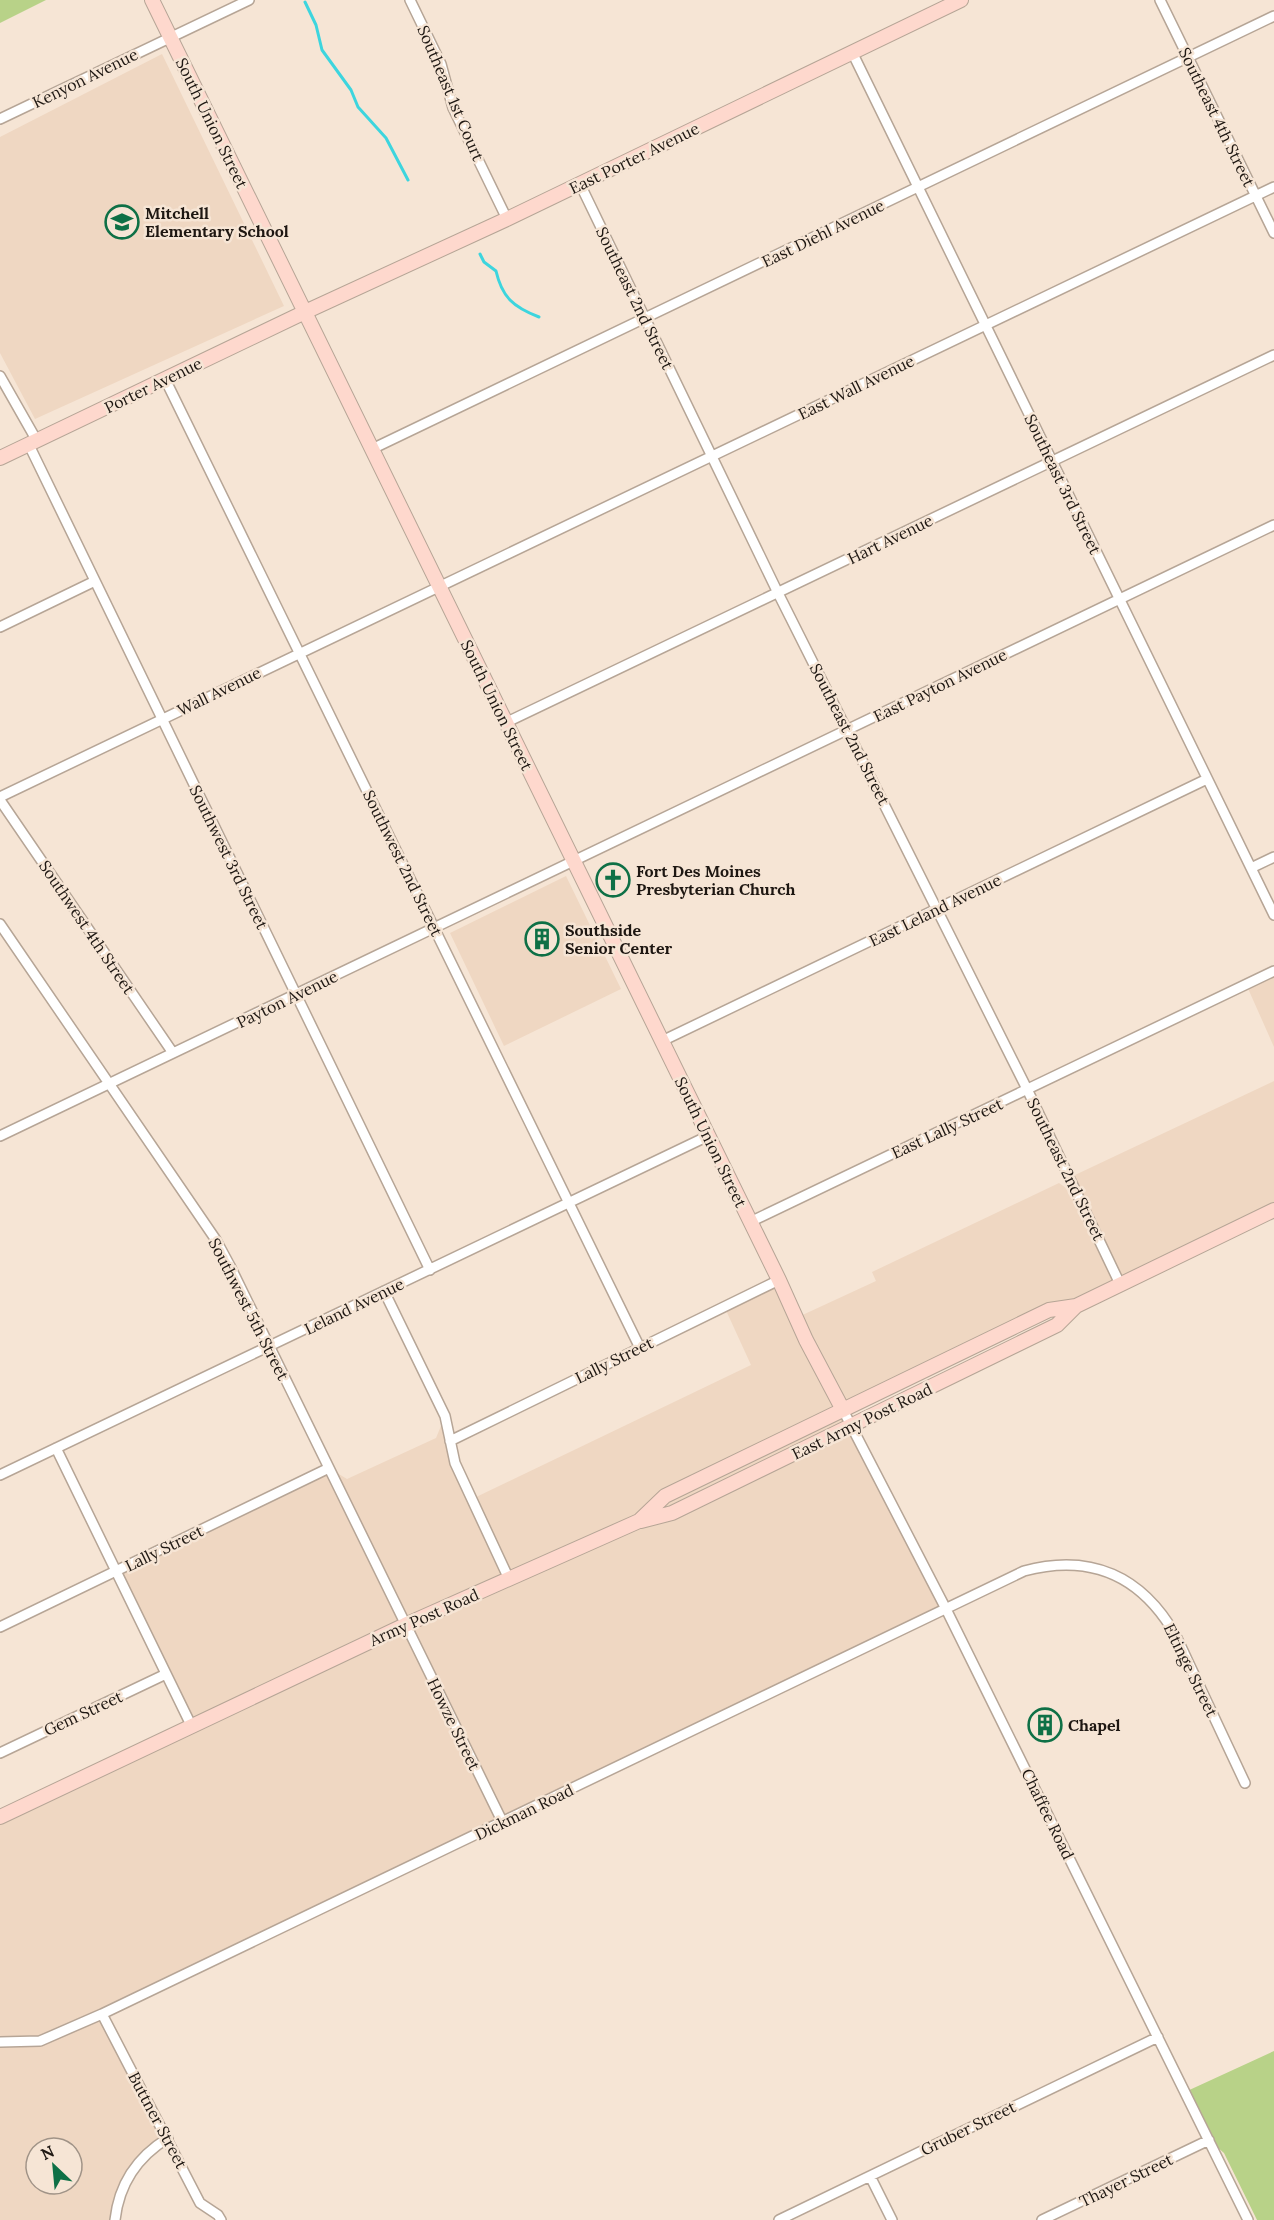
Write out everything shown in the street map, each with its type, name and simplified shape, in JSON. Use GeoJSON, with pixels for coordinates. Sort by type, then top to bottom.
{"type":"FeatureCollection","features":[{"type":"Feature","properties":{"kind":"street","name":"South Union Street"},"geometry":{"type":"LineString","coordinates":[[152,0],[806,1340],[843,1410]]}},
{"type":"Feature","properties":{"kind":"street","name":"Kenyon Avenue"},"geometry":{"type":"LineString","coordinates":[[0,119],[249,0]]}},
{"type":"Feature","properties":{"kind":"street","name":"Southeast 1st Court"},"geometry":{"type":"LineString","coordinates":[[410,0],[441,64],[453,108],[507,219]]}},
{"type":"Feature","properties":{"kind":"street","name":"East Porter Avenue"},"geometry":{"type":"LineString","coordinates":[[305,312],[507,219],[961,0]]}},
{"type":"Feature","properties":{"kind":"street","name":"Southeast 4th Street"},"geometry":{"type":"LineString","coordinates":[[1160,0],[1274,233]]}},
{"type":"Feature","properties":{"kind":"street","name":"East Diehl Avenue"},"geometry":{"type":"LineString","coordinates":[[372,449],[1274,16]]}},
{"type":"Feature","properties":{"kind":"street","name":"Southeast 3rd Street"},"geometry":{"type":"LineString","coordinates":[[852,52],[1274,915]]}},
{"type":"Feature","properties":{"kind":"street","name":"Southeast 2nd Street"},"geometry":{"type":"LineString","coordinates":[[580,184],[778,593],[938,909],[1120,1284]]}},
{"type":"Feature","properties":{"kind":"street","name":"East Wall Avenue"},"geometry":{"type":"LineString","coordinates":[[439,586],[1274,188]]}},
{"type":"Feature","properties":{"kind":"street","name":"Porter Avenue"},"geometry":{"type":"LineString","coordinates":[[0,458],[305,312]]}},
{"type":"Feature","properties":{"kind":"street","name":"Hart Avenue"},"geometry":{"type":"LineString","coordinates":[[505,723],[1274,355]]}},
{"type":"Feature","properties":{"kind":"street","name":"Southwest 3rd Street"},"geometry":{"type":"LineString","coordinates":[[0,376],[95,581],[430,1270]]}},
{"type":"Feature","properties":{"kind":"street","name":"Southwest 2nd Street"},"geometry":{"type":"LineString","coordinates":[[165,379],[640,1348]]}},
{"type":"Feature","properties":{"kind":"street","name":"East Payton Avenue"},"geometry":{"type":"LineString","coordinates":[[574,861],[1274,525]]}},
{"type":"Feature","properties":{"kind":"street"},"geometry":{"type":"LineString","coordinates":[[0,627],[95,581]]}},
{"type":"Feature","properties":{"kind":"street","name":"Wall Avenue"},"geometry":{"type":"LineString","coordinates":[[0,799],[439,586]]}},
{"type":"Feature","properties":{"kind":"street","name":"East Leland Avenue"},"geometry":{"type":"LineString","coordinates":[[662,1041],[1208,779]]}},
{"type":"Feature","properties":{"kind":"street","name":"Southwest 4th Street"},"geometry":{"type":"LineString","coordinates":[[0,799],[173,1053]]}},
{"type":"Feature","properties":{"kind":"street"},"geometry":{"type":"LineString","coordinates":[[1251,868],[1274,857]]}},
{"type":"Feature","properties":{"kind":"street","name":"Payton Avenue"},"geometry":{"type":"LineString","coordinates":[[0,1136],[574,861]]}},
{"type":"Feature","properties":{"kind":"street","name":"Southwest 5th Street"},"geometry":{"type":"LineString","coordinates":[[0,924],[216,1240],[405,1625]]}},
{"type":"Feature","properties":{"kind":"street","name":"East Lally Street"},"geometry":{"type":"LineString","coordinates":[[750,1222],[1274,971]]}},
{"type":"Feature","properties":{"kind":"street","name":"Leland Avenue"},"geometry":{"type":"LineString","coordinates":[[0,1475],[708,1136]]}},
{"type":"Feature","properties":{"kind":"street","name":"East Army Post Road"},"geometry":{"type":"LineString","coordinates":[[843,1410],[1048,1310],[1076,1306],[1274,1210]]}},
{"type":"Feature","properties":{"kind":"street","name":"Lally Street"},"geometry":{"type":"LineString","coordinates":[[450,1440],[778,1280]]}},
{"type":"Feature","properties":{"kind":"street"},"geometry":{"type":"LineString","coordinates":[[384,1292],[445,1416],[455,1463],[509,1579]]}},
{"type":"Feature","properties":{"kind":"street","name":"East Army Post Road"},"geometry":{"type":"LineString","coordinates":[[639,1521],[672,1513],[852,1426],[1057,1325],[1076,1306]]}},
{"type":"Feature","properties":{"kind":"street","name":"Chaffee Road"},"geometry":{"type":"LineString","coordinates":[[843,1410],[946,1609],[1248,2220]]}},
{"type":"Feature","properties":{"kind":"street","name":"Army Post Road"},"geometry":{"type":"LineString","coordinates":[[0,1817],[405,1625],[639,1521],[665,1496],[843,1410]]}},
{"type":"Feature","properties":{"kind":"street"},"geometry":{"type":"LineString","coordinates":[[56,1448],[192,1727]]}},
{"type":"Feature","properties":{"kind":"street","name":"Lally Street"},"geometry":{"type":"LineString","coordinates":[[0,1627],[329,1468]]}},
{"type":"Feature","properties":{"kind":"street","name":"Eltinge Street"},"geometry":{"type":"LineString","coordinates":[[946,1609],[1024,1571],[1042,1566],[1074,1564],[1092,1567],[1126,1581],[1140,1590],[1165,1616],[1245,1783]]}},
{"type":"Feature","properties":{"kind":"street","name":"Dickman Road"},"geometry":{"type":"LineString","coordinates":[[0,2042],[40,2042],[102,2014],[946,1609]]}},
{"type":"Feature","properties":{"kind":"street","name":"Howze Street"},"geometry":{"type":"LineString","coordinates":[[405,1625],[503,1823]]}},
{"type":"Feature","properties":{"kind":"street","name":"Gem Street"},"geometry":{"type":"LineString","coordinates":[[0,1753],[166,1674]]}},
{"type":"Feature","properties":{"kind":"street","name":"Buttner Street"},"geometry":{"type":"LineString","coordinates":[[102,2014],[200,2203],[218,2215],[221,2220]]}},
{"type":"Feature","properties":{"kind":"street","name":"Gruber Street"},"geometry":{"type":"LineString","coordinates":[[779,2220],[1158,2037]]}},
{"type":"Feature","properties":{"kind":"street"},"geometry":{"type":"LineString","coordinates":[[115,2220],[119,2197],[127,2178],[139,2160],[168,2138]]}},
{"type":"Feature","properties":{"kind":"street","name":"Thayer Street"},"geometry":{"type":"LineString","coordinates":[[1042,2220],[1209,2140]]}},
{"type":"Feature","properties":{"kind":"street"},"geometry":{"type":"LineString","coordinates":[[870,2176],[892,2220]]}},
{"type":"Feature","properties":{"kind":"shaded area","name":"Mitchell Elementary School"},"geometry":{"type":"Polygon","coordinates":[[[162,54],[284,306],[35,419],[0,353],[0,137],[162,54]]]}},
{"type":"Feature","properties":{"kind":"shaded area"},"geometry":{"type":"Polygon","coordinates":[[[566,876],[621,989],[504,1046],[450,933],[566,876]]]}},
{"type":"Feature","properties":{"kind":"shaded area"},"geometry":{"type":"Polygon","coordinates":[[[1274,971],[1274,1047],[1246,984],[1274,971]]]}},
{"type":"Feature","properties":{"kind":"shaded area"},"geometry":{"type":"Polygon","coordinates":[[[1274,1081],[1274,1210],[843,1410],[946,1609],[102,2014],[168,2138],[139,2160],[115,2220],[0,2220],[0,1817],[192,1727],[116,1571],[329,1468],[347,1479],[436,1438],[445,1416],[455,1463],[472,1499],[751,1365],[724,1306],[779,1280],[796,1318],[876,1281],[872,1272],[1059,1183],[1079,1197],[1075,1175],[1274,1081]]]}},
{"type":"Feature","properties":{"kind":"green space"},"geometry":{"type":"Polygon","coordinates":[[[0,0],[46,0],[0,23],[0,0]]]}},
{"type":"Feature","properties":{"kind":"green space"},"geometry":{"type":"Polygon","coordinates":[[[1274,2051],[1274,2220],[1257,2220],[1224,2153],[1209,2140],[1185,2092],[1274,2051]]]}},
{"type":"Feature","properties":{"kind":"waterway"},"geometry":{"type":"LineString","coordinates":[[305,2],[316,25],[322,50],[351,90],[358,107],[386,138],[408,180]]}},
{"type":"Feature","properties":{"kind":"waterway"},"geometry":{"type":"LineString","coordinates":[[480,254],[484,262],[496,271],[502,288],[510,300],[539,317]]}},
{"type":"Feature","properties":{"kind":"place","name":"Mitchell Elementary School"},"geometry":{"type":"Point","coordinates":[122,222]}},
{"type":"Feature","properties":{"kind":"place","name":"Fort Des Moines Presbyterian Church"},"geometry":{"type":"Point","coordinates":[613,880]}},
{"type":"Feature","properties":{"kind":"place","name":"Southside Senior Center"},"geometry":{"type":"Point","coordinates":[542,939]}},
{"type":"Feature","properties":{"kind":"place","name":"Chapel"},"geometry":{"type":"Point","coordinates":[1045,1725]}}]}
